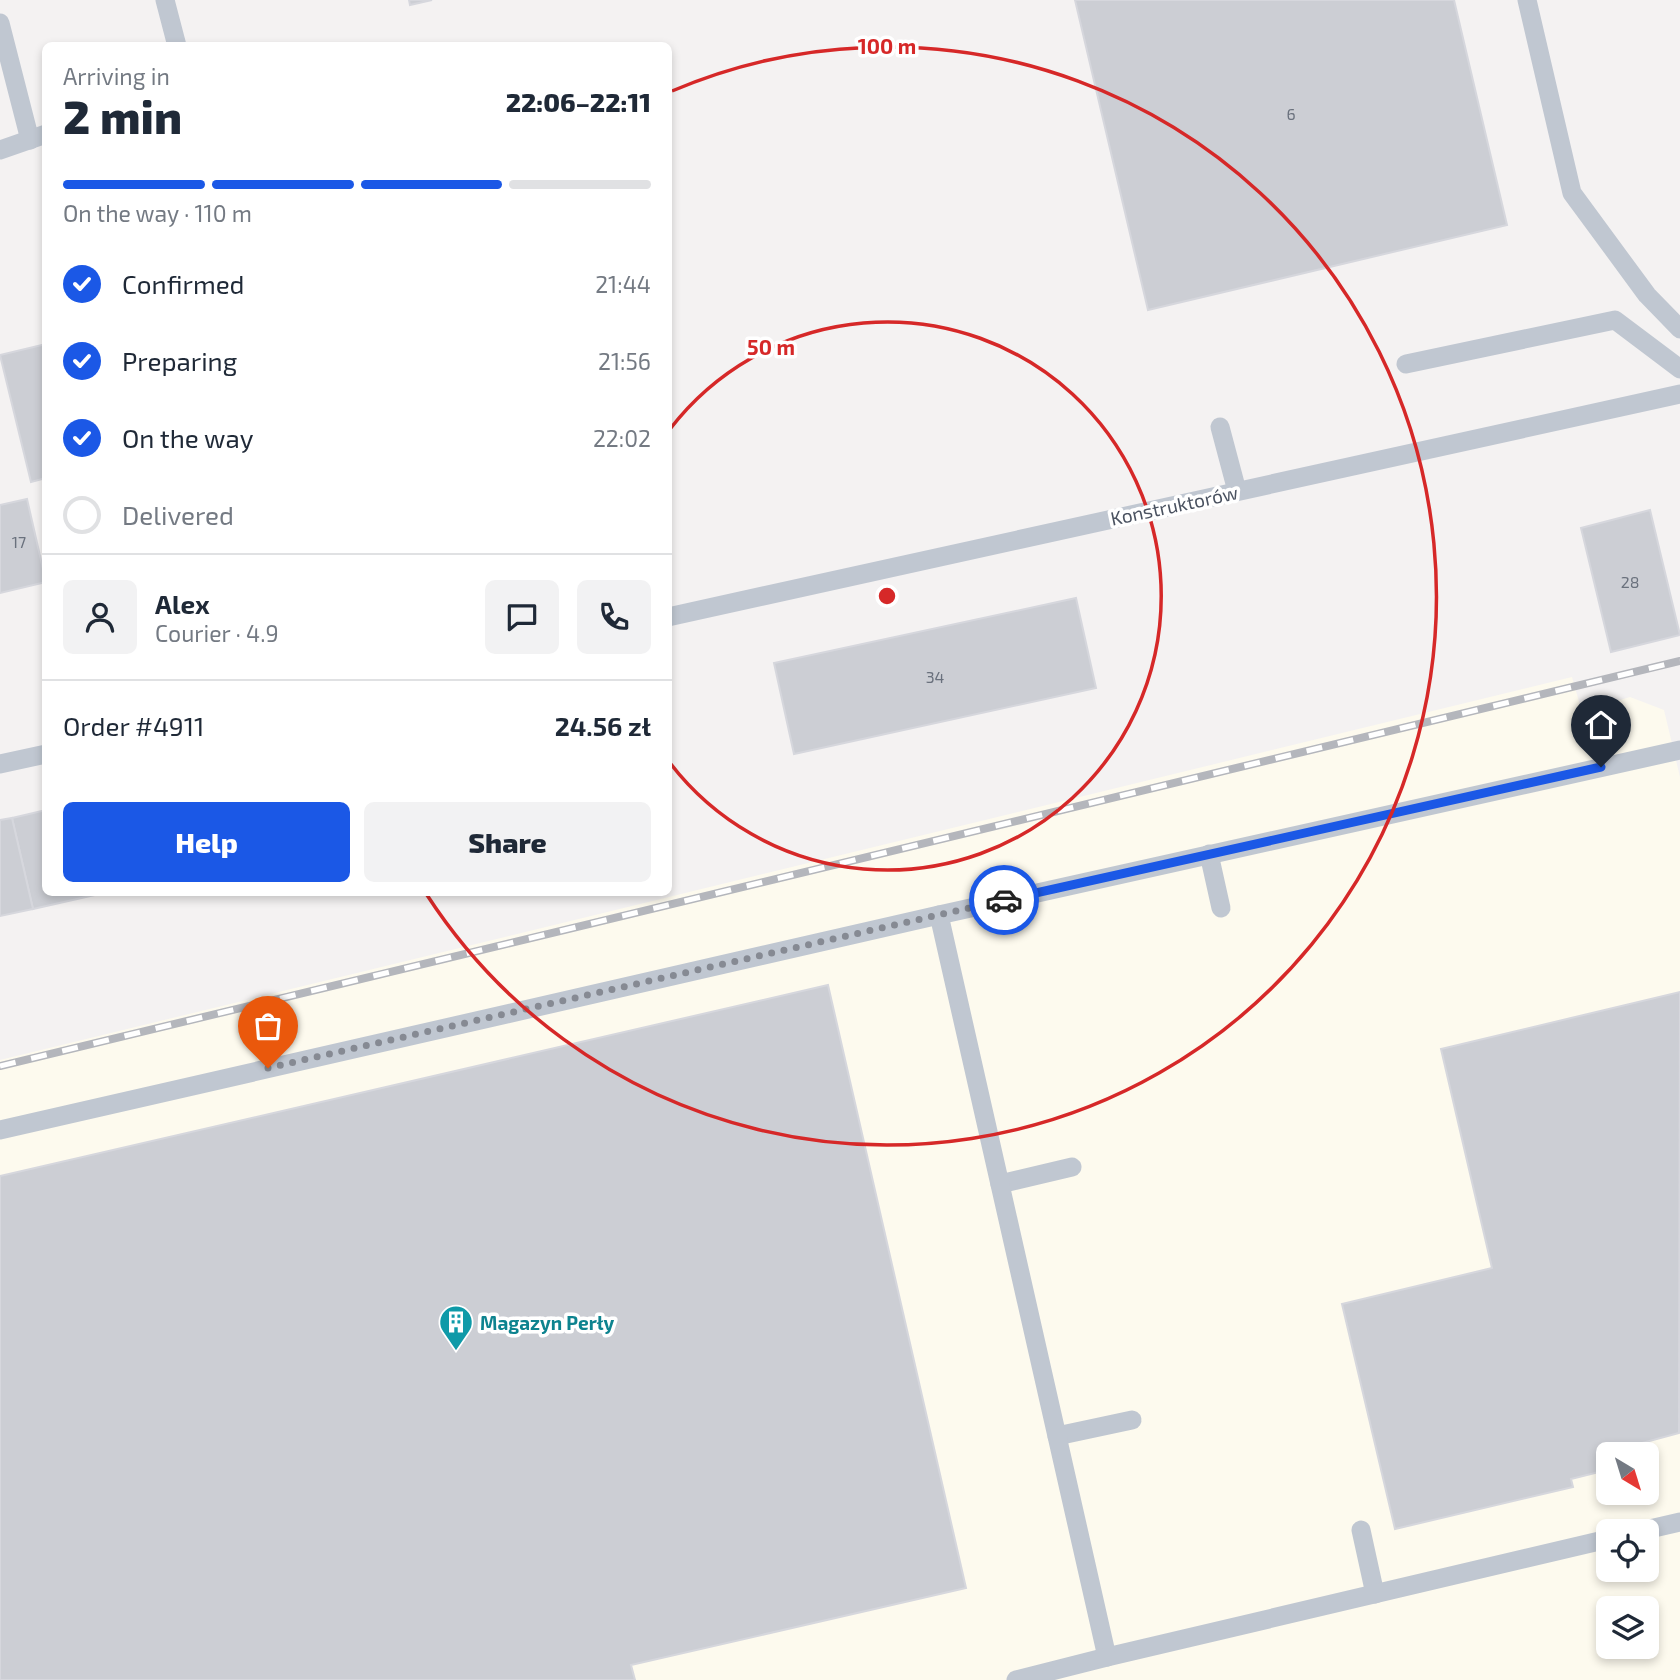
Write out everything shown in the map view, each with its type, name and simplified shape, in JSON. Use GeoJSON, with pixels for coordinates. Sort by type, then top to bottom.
{"type":"FeatureCollection","features":[{"type":"Feature","properties":{"kind":"lane"},"geometry":{"type":"LineString","coordinates":[[164,0],[176,42]]}},
{"type":"Feature","properties":{"kind":"lane"},"geometry":{"type":"LineString","coordinates":[[1527,0],[1572,193],[1647,295],[1680,329]]}},
{"type":"Feature","properties":{"kind":"lane"},"geometry":{"type":"LineString","coordinates":[[0,23],[38,137],[0,150]]}},
{"type":"Feature","properties":{"kind":"lane"},"geometry":{"type":"LineString","coordinates":[[1406,365],[1615,320],[1680,369]]}},
{"type":"Feature","properties":{"kind":"lane","name":"Konstruktorów"},"geometry":{"type":"LineString","coordinates":[[672,616],[1680,394]]}},
{"type":"Feature","properties":{"kind":"lane"},"geometry":{"type":"LineString","coordinates":[[1220,427],[1237,491]]}},
{"type":"Feature","properties":{"kind":"lane"},"geometry":{"type":"LineString","coordinates":[[0,1130],[939,915],[1680,750]]}},
{"type":"Feature","properties":{"kind":"lane"},"geometry":{"type":"LineString","coordinates":[[0,764],[42,755]]}},
{"type":"Feature","properties":{"kind":"lane"},"geometry":{"type":"LineString","coordinates":[[1209,854],[1221,908]]}},
{"type":"Feature","properties":{"kind":"lane"},"geometry":{"type":"LineString","coordinates":[[939,915],[1107,1657]]}},
{"type":"Feature","properties":{"kind":"lane"},"geometry":{"type":"LineString","coordinates":[[1000,1184],[1072,1167]]}},
{"type":"Feature","properties":{"kind":"lane"},"geometry":{"type":"LineString","coordinates":[[1057,1436],[1132,1420]]}},
{"type":"Feature","properties":{"kind":"lane"},"geometry":{"type":"LineString","coordinates":[[1659,1527],[1680,1522]]}},
{"type":"Feature","properties":{"kind":"lane"},"geometry":{"type":"LineString","coordinates":[[1361,1530],[1375,1594]]}},
{"type":"Feature","properties":{"kind":"lane"},"geometry":{"type":"LineString","coordinates":[[1016,1680],[1596,1542]]}},
{"type":"Feature","properties":{"kind":"shaded area"},"geometry":{"type":"Polygon","coordinates":[[[1572,677],[1582,712],[1630,697],[1664,710],[1680,777],[1680,1680],[0,1680],[0,1060],[1572,677]]]}},
{"type":"Feature","properties":{"kind":"building"},"geometry":{"type":"Polygon","coordinates":[[[409,0],[432,0],[410,5],[409,0]]]}},
{"type":"Feature","properties":{"kind":"building"},"geometry":{"type":"Polygon","coordinates":[[[1075,0],[1454,0],[1507,225],[1148,310],[1075,0]]]}},
{"type":"Feature","properties":{"kind":"building"},"geometry":{"type":"Polygon","coordinates":[[[42,345],[42,479],[31,482],[0,355],[42,345]]]}},
{"type":"Feature","properties":{"kind":"building"},"geometry":{"type":"Polygon","coordinates":[[[27,499],[42,565],[42,583],[0,593],[0,505],[27,499]]]}},
{"type":"Feature","properties":{"kind":"building"},"geometry":{"type":"Polygon","coordinates":[[[1650,510],[1680,635],[1611,652],[1581,528],[1650,510]]]}},
{"type":"Feature","properties":{"kind":"building"},"geometry":{"type":"Polygon","coordinates":[[[1076,598],[1096,688],[794,754],[774,663],[1076,598]]]}},
{"type":"Feature","properties":{"kind":"building"},"geometry":{"type":"Polygon","coordinates":[[[42,811],[42,896],[90,896],[33,909],[12,818],[42,811]]]}},
{"type":"Feature","properties":{"kind":"building"},"geometry":{"type":"Polygon","coordinates":[[[12,818],[33,909],[0,916],[0,820],[12,818]]]}},
{"type":"Feature","properties":{"kind":"building","name":"Magazyn Perły"},"geometry":{"type":"Polygon","coordinates":[[[828,985],[966,1588],[631,1665],[635,1680],[0,1680],[0,1176],[828,985]]]}},
{"type":"Feature","properties":{"kind":"building"},"geometry":{"type":"Polygon","coordinates":[[[1680,992],[1679,1433],[1646,1442],[1596,1442],[1596,1473],[1571,1479],[1573,1487],[1395,1529],[1342,1304],[1492,1268],[1441,1049],[1680,992]]]}},
{"type":"Feature","properties":{"kind":"railway"},"geometry":{"type":"LineString","coordinates":[[0,1066],[1680,661]]}},
{"type":"Feature","properties":{"kind":"way so far"},"geometry":{"type":"LineString","coordinates":[[268,1068],[1004,900]]}},
{"type":"Feature","properties":{"kind":"place","name":"Magazyn Perły"},"geometry":{"type":"Point","coordinates":[456,1352]}},
{"type":"Feature","properties":{"kind":"route"},"geometry":{"type":"LineString","coordinates":[[1004,900],[1601,767]]}}]}
